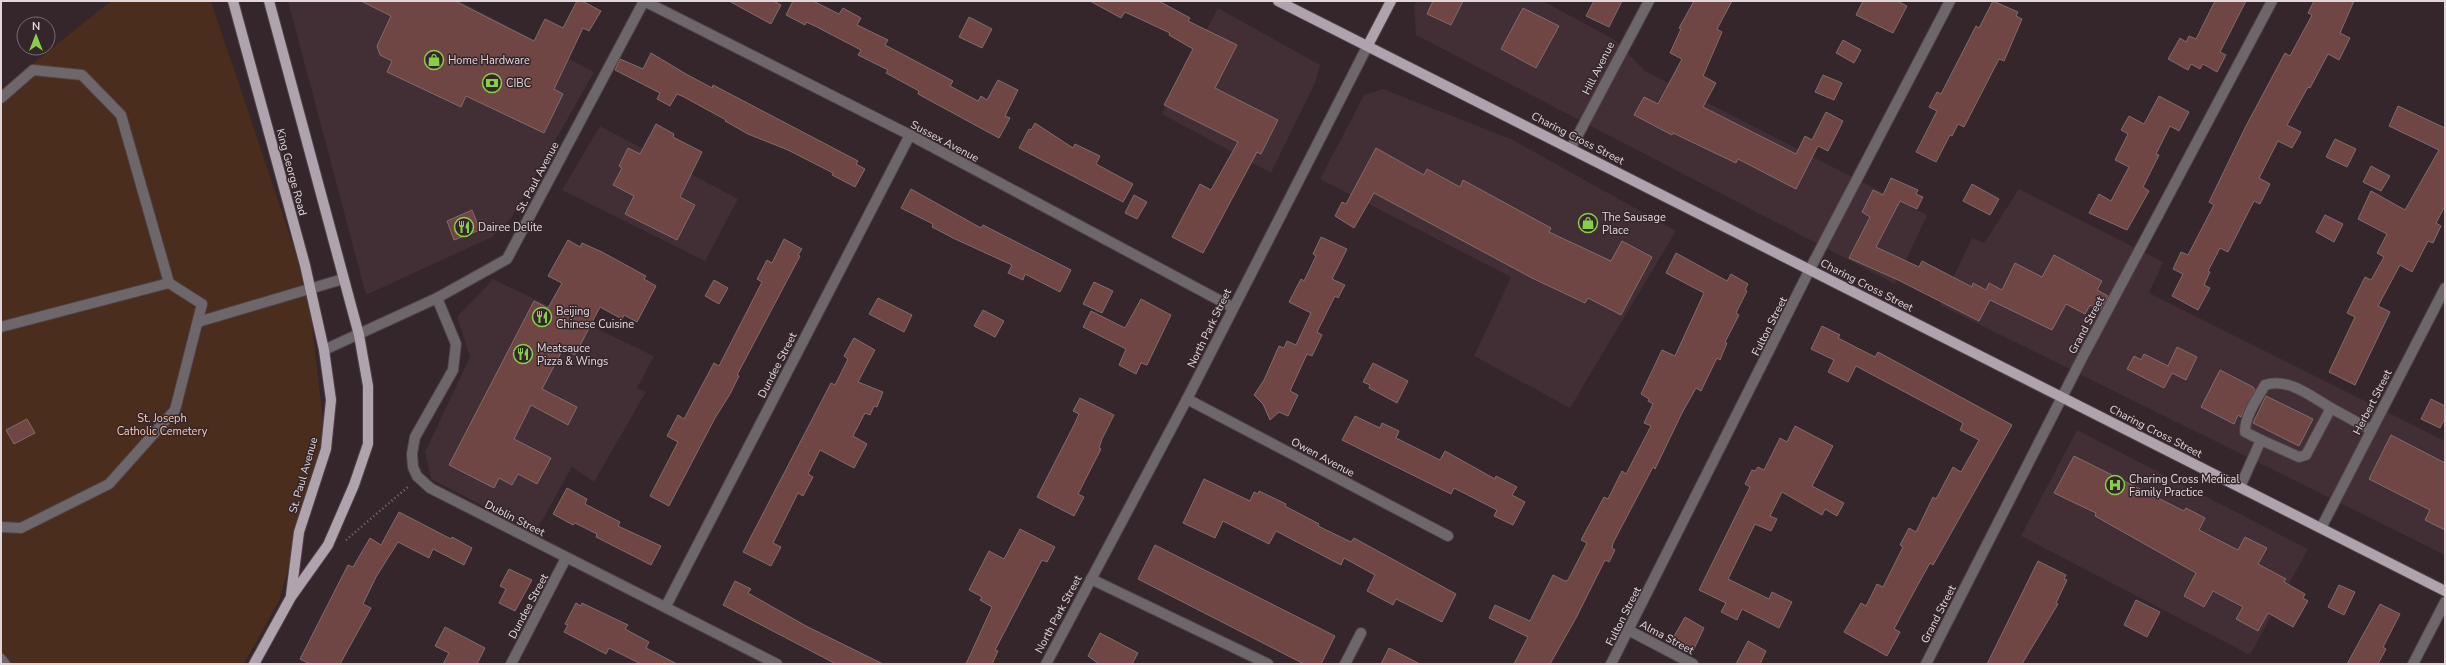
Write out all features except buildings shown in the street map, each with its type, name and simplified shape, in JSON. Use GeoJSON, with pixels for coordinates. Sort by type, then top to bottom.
{"type":"FeatureCollection","features":[{"type":"Feature","properties":{"kind":"main road","name":"King George Road"},"geometry":{"type":"LineString","coordinates":[[233,1],[310,289],[324,350]]}},
{"type":"Feature","properties":{"kind":"main road","name":"King George Road"},"geometry":{"type":"LineString","coordinates":[[269,1],[359,336]]}},
{"type":"Feature","properties":{"kind":"main road","name":"Charing Cross Street"},"geometry":{"type":"LineString","coordinates":[[1278,1],[1368,45],[2445,591]]}},
{"type":"Feature","properties":{"kind":"main road","name":"North Park Street"},"geometry":{"type":"LineString","coordinates":[[1368,45],[1391,1]]}},
{"type":"Feature","properties":{"kind":"main road","name":"St. Paul Avenue"},"geometry":{"type":"LineString","coordinates":[[254,664],[290,597],[328,545],[354,485],[368,444],[368,386],[359,336]]}},
{"type":"Feature","properties":{"kind":"main road","name":"St. Paul Avenue"},"geometry":{"type":"LineString","coordinates":[[290,597],[299,532],[326,449],[331,400],[324,350]]}},
{"type":"Feature","properties":{"kind":"street","name":"Sussex Avenue"},"geometry":{"type":"LineString","coordinates":[[644,1],[910,136],[1232,307]]}},
{"type":"Feature","properties":{"kind":"street","name":"St. Paul Avenue"},"geometry":{"type":"LineString","coordinates":[[324,350],[359,336],[437,298],[507,259],[644,1]]}},
{"type":"Feature","properties":{"kind":"street","name":"Hill Avenue"},"geometry":{"type":"LineString","coordinates":[[1571,148],[1648,1]]}},
{"type":"Feature","properties":{"kind":"street","name":"Fulton Street"},"geometry":{"type":"LineString","coordinates":[[1611,664],[1630,631],[1810,269],[1950,1]]}},
{"type":"Feature","properties":{"kind":"street","name":"Grand Street"},"geometry":{"type":"LineString","coordinates":[[1926,664],[2062,397],[2272,1]]}},
{"type":"Feature","properties":{"kind":"street","name":"North Park Street"},"geometry":{"type":"LineString","coordinates":[[1046,664],[1187,399],[1232,307],[1368,45]]}},
{"type":"Feature","properties":{"kind":"street"},"geometry":{"type":"LineString","coordinates":[[1,98],[33,70],[82,75],[121,114],[168,283],[202,304],[175,410],[109,484],[21,528],[1,527]]}},
{"type":"Feature","properties":{"kind":"street","name":"Dundee Street"},"geometry":{"type":"LineString","coordinates":[[666,606],[910,136]]}},
{"type":"Feature","properties":{"kind":"street"},"geometry":{"type":"LineString","coordinates":[[198,322],[343,279]]}},
{"type":"Feature","properties":{"kind":"street"},"geometry":{"type":"LineString","coordinates":[[1,327],[168,283]]}},
{"type":"Feature","properties":{"kind":"street","name":"Herbert Street"},"geometry":{"type":"LineString","coordinates":[[2321,528],[2445,288]]}},
{"type":"Feature","properties":{"kind":"street"},"geometry":{"type":"LineString","coordinates":[[417,476],[412,454],[415,438],[453,370],[456,344],[437,298]]}},
{"type":"Feature","properties":{"kind":"street"},"geometry":{"type":"LineString","coordinates":[[2331,408],[2306,455],[2299,457],[2245,432],[2245,427],[2250,412],[2265,385],[2275,382],[2288,385],[2331,408],[2371,430]]}},
{"type":"Feature","properties":{"kind":"street","name":"Owen Avenue"},"geometry":{"type":"LineString","coordinates":[[1187,399],[1448,536]]}},
{"type":"Feature","properties":{"kind":"street"},"geometry":{"type":"LineString","coordinates":[[2240,487],[2261,440]]}},
{"type":"Feature","properties":{"kind":"street","name":"Dublin Street"},"geometry":{"type":"LineString","coordinates":[[417,476],[430,488],[566,558],[666,606],[777,664]]}},
{"type":"Feature","properties":{"kind":"street","name":"Dundee Street"},"geometry":{"type":"LineString","coordinates":[[511,664],[566,558]]}},
{"type":"Feature","properties":{"kind":"street"},"geometry":{"type":"LineString","coordinates":[[1091,579],[1268,664]]}},
{"type":"Feature","properties":{"kind":"street"},"geometry":{"type":"LineString","coordinates":[[2413,664],[2445,602]]}},
{"type":"Feature","properties":{"kind":"street","name":"Alma Street"},"geometry":{"type":"LineString","coordinates":[[1630,631],[1693,664]]}},
{"type":"Feature","properties":{"kind":"street"},"geometry":{"type":"LineString","coordinates":[[1345,664],[1361,633]]}},
{"type":"Feature","properties":{"kind":"street"},"geometry":{"type":"LineString","coordinates":[[1,659],[5,664]]}},
{"type":"Feature","properties":{"kind":"path"},"geometry":{"type":"LineString","coordinates":[[345,541],[402,493],[417,476]]}},
{"type":"Feature","properties":{"kind":"shaded area"},"geometry":{"type":"Polygon","coordinates":[[[288,1],[460,1],[594,72],[512,217],[492,237],[366,295],[288,1]]]}},
{"type":"Feature","properties":{"kind":"shaded area"},"geometry":{"type":"Polygon","coordinates":[[[1417,1],[1543,1],[1615,40],[1645,71],[1927,215],[1895,284],[1416,35],[1414,6],[1417,1]]]}},
{"type":"Feature","properties":{"kind":"shaded area"},"geometry":{"type":"Polygon","coordinates":[[[1218,8],[1320,65],[1315,83],[1271,173],[1162,114],[1218,8]]]}},
{"type":"Feature","properties":{"kind":"shaded area"},"geometry":{"type":"Polygon","coordinates":[[[1383,89],[1511,139],[1676,231],[1570,408],[1474,356],[1511,277],[1320,179],[1364,95],[1383,89]]]}},
{"type":"Feature","properties":{"kind":"shaded area"},"geometry":{"type":"Polygon","coordinates":[[[600,126],[738,199],[705,261],[562,190],[600,126]]]}},
{"type":"Feature","properties":{"kind":"shaded area"},"geometry":{"type":"Polygon","coordinates":[[[2019,189],[2163,262],[2149,293],[2445,441],[2445,555],[1940,305],[1972,238],[1984,243],[2019,189]]]}},
{"type":"Feature","properties":{"kind":"shaded area"},"geometry":{"type":"Polygon","coordinates":[[[493,279],[654,356],[637,388],[646,392],[594,482],[572,467],[535,533],[431,479],[425,452],[470,357],[457,317],[493,279]]]}},
{"type":"Feature","properties":{"kind":"shaded area"},"geometry":{"type":"Polygon","coordinates":[[[2077,430],[2308,549],[2250,655],[2021,536],[2077,430]]]}},
{"type":"Feature","properties":{"kind":"green space","name":"St. Joseph Catholic Cemetery"},"geometry":{"type":"Polygon","coordinates":[[[111,1],[211,1],[308,290],[325,438],[279,601],[244,664],[1,664],[1,89],[42,56],[56,56],[56,45],[111,1]]]}},
{"type":"Feature","properties":{"kind":"place","name":"Home Hardware"},"geometry":{"type":"Point","coordinates":[434,60]}},
{"type":"Feature","properties":{"kind":"place","name":"CIBC"},"geometry":{"type":"Point","coordinates":[492,83]}},
{"type":"Feature","properties":{"kind":"place","name":"The Sausage Place"},"geometry":{"type":"Point","coordinates":[1588,223]}},
{"type":"Feature","properties":{"kind":"place","name":"Dairee Delite"},"geometry":{"type":"Point","coordinates":[464,227]}},
{"type":"Feature","properties":{"kind":"place","name":"Beijing Chinese Cuisine"},"geometry":{"type":"Point","coordinates":[542,317]}},
{"type":"Feature","properties":{"kind":"place","name":"Meatsauce Pizza & Wings"},"geometry":{"type":"Point","coordinates":[523,354]}},
{"type":"Feature","properties":{"kind":"place","name":"Charing Cross Medical Family Practice"},"geometry":{"type":"Point","coordinates":[2115,485]}}]}
